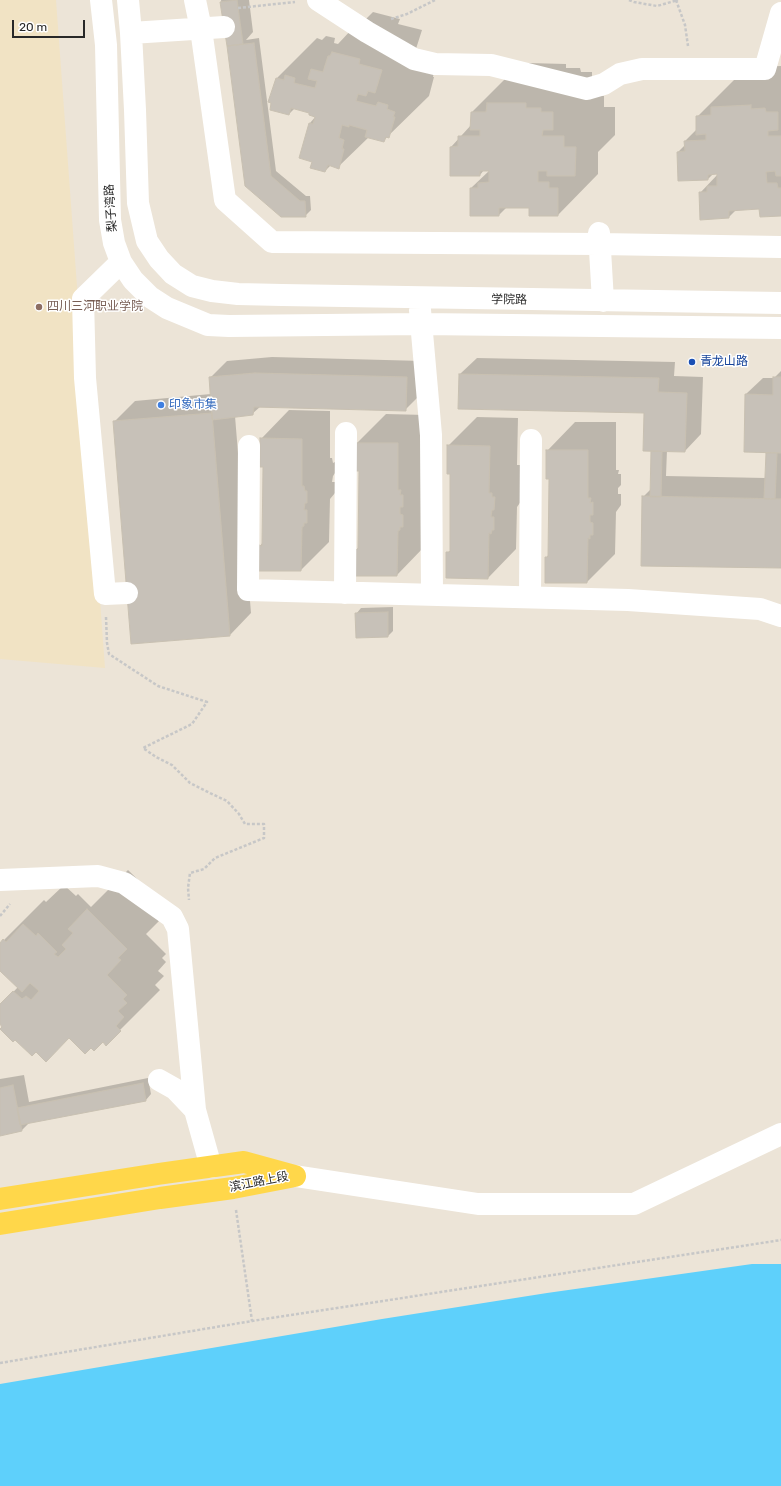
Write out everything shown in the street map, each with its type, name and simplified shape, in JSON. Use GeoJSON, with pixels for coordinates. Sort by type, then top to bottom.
{"type":"FeatureCollection","features":[{"type":"Feature","properties":{"kind":"main road","name":"滨江路上段"},"geometry":{"type":"LineString","coordinates":[[0,1200],[158,1174],[244,1162],[295,1176]]}},
{"type":"Feature","properties":{"kind":"main road","name":"滨江路上段"},"geometry":{"type":"LineString","coordinates":[[0,1224],[160,1198],[233,1188],[295,1176]]}},
{"type":"Feature","properties":{"kind":"street","name":"梨子湾路"},"geometry":{"type":"LineString","coordinates":[[101,0],[106,45],[110,220],[114,243],[121,262],[134,280],[150,296],[167,308],[208,324],[251,326]]}},
{"type":"Feature","properties":{"kind":"street"},"geometry":{"type":"LineString","coordinates":[[128,0],[131,33],[224,27]]}},
{"type":"Feature","properties":{"kind":"street"},"geometry":{"type":"LineString","coordinates":[[195,0],[201,29],[225,200],[272,242],[600,238],[781,247]]}},
{"type":"Feature","properties":{"kind":"street"},"geometry":{"type":"LineString","coordinates":[[307,1],[360,28],[414,59],[435,64],[491,66],[587,89],[604,84],[620,74],[642,69],[765,69],[781,13]]}},
{"type":"Feature","properties":{"kind":"street","name":"学院路"},"geometry":{"type":"LineString","coordinates":[[131,33],[138,203],[147,241],[159,260],[173,274],[192,286],[212,291],[238,294],[781,303]]}},
{"type":"Feature","properties":{"kind":"street"},"geometry":{"type":"LineString","coordinates":[[600,238],[603,301]]}},
{"type":"Feature","properties":{"kind":"street"},"geometry":{"type":"LineString","coordinates":[[121,262],[83,299],[85,378],[105,594],[127,593]]}},
{"type":"Feature","properties":{"kind":"street"},"geometry":{"type":"LineString","coordinates":[[420,298],[430,435],[432,595]]}},
{"type":"Feature","properties":{"kind":"street","name":"学院路"},"geometry":{"type":"LineString","coordinates":[[251,326],[421,324],[781,328]]}},
{"type":"Feature","properties":{"kind":"street"},"geometry":{"type":"LineString","coordinates":[[344,593],[346,433]]}},
{"type":"Feature","properties":{"kind":"street"},"geometry":{"type":"LineString","coordinates":[[530,597],[532,440]]}},
{"type":"Feature","properties":{"kind":"street"},"geometry":{"type":"LineString","coordinates":[[249,446],[248,590],[628,600],[760,610],[781,616]]}},
{"type":"Feature","properties":{"kind":"street"},"geometry":{"type":"LineString","coordinates":[[0,880],[98,876],[124,883],[172,917],[178,929],[196,1110],[211,1167]]}},
{"type":"Feature","properties":{"kind":"street"},"geometry":{"type":"LineString","coordinates":[[158,1080],[175,1089],[196,1110]]}},
{"type":"Feature","properties":{"kind":"street"},"geometry":{"type":"LineString","coordinates":[[295,1176],[478,1204],[634,1204],[781,1134]]}},
{"type":"Feature","properties":{"kind":"path"},"geometry":{"type":"LineString","coordinates":[[360,28],[407,14],[435,0]]}},
{"type":"Feature","properties":{"kind":"path"},"geometry":{"type":"LineString","coordinates":[[629,0],[657,6],[677,0],[685,25],[691,69]]}},
{"type":"Feature","properties":{"kind":"path"},"geometry":{"type":"LineString","coordinates":[[238,8],[307,1]]}},
{"type":"Feature","properties":{"kind":"path"},"geometry":{"type":"LineString","coordinates":[[105,594],[107,643],[109,654],[158,686],[207,702],[192,724],[143,748],[172,765],[190,782],[227,800],[239,814],[244,824],[264,824],[264,838],[215,858],[204,868],[190,873],[188,888],[190,904]]}},
{"type":"Feature","properties":{"kind":"path"},"geometry":{"type":"LineString","coordinates":[[233,1188],[252,1322]]}},
{"type":"Feature","properties":{"kind":"path"},"geometry":{"type":"LineString","coordinates":[[0,1363],[252,1322],[781,1240]]}},
{"type":"Feature","properties":{"kind":"shaded area","name":"四川三河职业学院"},"geometry":{"type":"Polygon","coordinates":[[[0,0],[56,0],[105,668],[0,659],[0,0]]]}},
{"type":"Feature","properties":{"kind":"water"},"geometry":{"type":"Polygon","coordinates":[[[752,1264],[781,1264],[781,1486],[0,1486],[0,1384],[382,1319],[547,1293],[752,1264]]]}},
{"type":"Feature","properties":{"kind":"building"},"geometry":{"type":"Polygon","coordinates":[[[237,0],[243,44],[227,46],[220,2],[237,0]]]}},
{"type":"Feature","properties":{"kind":"building"},"geometry":{"type":"Polygon","coordinates":[[[254,43],[271,176],[300,201],[305,201],[306,217],[281,217],[245,186],[227,46],[254,43]]]}},
{"type":"Feature","properties":{"kind":"building"},"geometry":{"type":"Polygon","coordinates":[[[332,52],[360,59],[359,64],[382,70],[375,93],[368,91],[366,96],[358,94],[356,101],[376,106],[378,102],[388,105],[387,109],[395,112],[393,117],[395,117],[389,138],[386,137],[384,142],[365,137],[367,130],[349,125],[349,127],[342,125],[339,138],[344,140],[342,149],[344,149],[339,169],[328,165],[325,172],[310,168],[312,162],[299,158],[309,123],[313,124],[315,117],[309,115],[309,113],[291,108],[289,115],[270,110],[271,103],[268,102],[276,78],[284,80],[285,75],[295,78],[294,83],[315,88],[317,81],[308,79],[311,69],[323,72],[328,56],[330,56],[332,52]]]}},
{"type":"Feature","properties":{"kind":"building"},"geometry":{"type":"Polygon","coordinates":[[[487,103],[526,103],[526,108],[541,108],[541,112],[553,112],[553,130],[543,130],[542,136],[564,136],[564,147],[576,147],[575,176],[547,176],[547,171],[538,171],[538,182],[549,182],[549,188],[558,188],[558,216],[529,216],[529,208],[499,208],[499,216],[470,216],[470,188],[478,188],[478,183],[489,182],[489,171],[480,171],[480,176],[450,176],[450,147],[458,146],[458,136],[480,136],[480,130],[470,130],[471,112],[486,112],[487,103]]]}},
{"type":"Feature","properties":{"kind":"building"},"geometry":{"type":"Polygon","coordinates":[[[751,105],[751,109],[765,108],[766,112],[778,112],[778,130],[768,131],[768,136],[781,136],[781,176],[776,176],[775,171],[766,172],[767,183],[777,183],[778,188],[781,188],[781,216],[760,217],[759,209],[729,211],[729,218],[700,220],[699,192],[707,192],[707,186],[717,186],[717,174],[708,175],[708,180],[678,181],[677,152],[685,151],[684,141],[706,140],[706,134],[696,135],[696,116],[711,115],[711,107],[751,105]]]}},
{"type":"Feature","properties":{"kind":"building"},"geometry":{"type":"Polygon","coordinates":[[[255,373],[407,377],[406,411],[254,407],[253,415],[212,420],[209,377],[255,373]]]}},
{"type":"Feature","properties":{"kind":"building"},"geometry":{"type":"Polygon","coordinates":[[[459,374],[659,378],[658,392],[687,393],[685,452],[643,451],[644,413],[458,409],[459,374]]]}},
{"type":"Feature","properties":{"kind":"building"},"geometry":{"type":"Polygon","coordinates":[[[773,377],[781,377],[781,453],[744,452],[745,394],[773,395],[773,377]]]}},
{"type":"Feature","properties":{"kind":"building"},"geometry":{"type":"Polygon","coordinates":[[[212,413],[230,636],[131,644],[113,421],[212,413]]]}},
{"type":"Feature","properties":{"kind":"building"},"geometry":{"type":"Polygon","coordinates":[[[260,438],[302,439],[302,486],[304,486],[305,491],[307,491],[307,503],[305,503],[304,510],[307,510],[307,523],[304,523],[304,526],[302,527],[301,571],[259,571],[259,545],[262,546],[263,467],[260,467],[260,438]]]}},
{"type":"Feature","properties":{"kind":"building"},"geometry":{"type":"Polygon","coordinates":[[[356,443],[398,443],[398,490],[401,490],[400,495],[403,495],[403,507],[400,507],[400,514],[403,515],[403,527],[400,527],[400,530],[398,531],[397,576],[355,576],[355,550],[358,549],[359,471],[355,471],[356,443]]]}},
{"type":"Feature","properties":{"kind":"building"},"geometry":{"type":"Polygon","coordinates":[[[447,445],[490,446],[489,493],[492,493],[492,497],[495,497],[494,510],[492,510],[491,517],[494,517],[494,530],[492,530],[491,534],[489,533],[488,579],[446,578],[446,552],[450,552],[450,474],[447,474],[447,445]]]}},
{"type":"Feature","properties":{"kind":"building"},"geometry":{"type":"Polygon","coordinates":[[[546,450],[588,450],[588,498],[591,498],[590,503],[593,502],[593,515],[590,515],[590,522],[593,523],[593,535],[590,535],[590,539],[588,538],[587,583],[545,583],[545,557],[548,557],[549,479],[546,479],[546,450]]]}},
{"type":"Feature","properties":{"kind":"building"},"geometry":{"type":"Polygon","coordinates":[[[651,451],[662,451],[661,497],[650,497],[651,451]]]}},
{"type":"Feature","properties":{"kind":"building"},"geometry":{"type":"Polygon","coordinates":[[[766,453],[777,453],[775,499],[764,499],[766,453]]]}},
{"type":"Feature","properties":{"kind":"building"},"geometry":{"type":"Polygon","coordinates":[[[642,496],[781,499],[781,568],[641,566],[642,496]]]}},
{"type":"Feature","properties":{"kind":"building"},"geometry":{"type":"Polygon","coordinates":[[[388,612],[388,637],[356,638],[355,613],[388,612]]]}},
{"type":"Feature","properties":{"kind":"building"},"geometry":{"type":"Polygon","coordinates":[[[87,909],[127,949],[118,958],[121,960],[107,975],[127,995],[123,999],[127,1003],[118,1011],[124,1017],[116,1026],[121,1031],[106,1046],[103,1042],[94,1051],[91,1048],[85,1054],[69,1038],[46,1062],[36,1052],[32,1056],[15,1040],[13,1042],[0,1029],[2,1027],[0,1024],[0,1004],[13,991],[22,999],[26,996],[31,1000],[39,991],[30,983],[22,992],[0,971],[0,943],[3,939],[6,942],[23,924],[36,936],[38,933],[57,952],[54,954],[58,957],[66,949],[62,945],[73,933],[68,929],[87,909]]]}},
{"type":"Feature","properties":{"kind":"building"},"geometry":{"type":"Polygon","coordinates":[[[143,1083],[146,1101],[20,1125],[17,1108],[143,1083]]]}},
{"type":"Feature","properties":{"kind":"building"},"geometry":{"type":"Polygon","coordinates":[[[13,1085],[22,1131],[0,1136],[0,1088],[13,1085]]]}},
{"type":"Feature","properties":{"kind":"place","name":"四川三河职业学院"},"geometry":{"type":"Point","coordinates":[39,307]}},
{"type":"Feature","properties":{"kind":"place","name":"青龙山路"},"geometry":{"type":"Point","coordinates":[692,362]}},
{"type":"Feature","properties":{"kind":"place","name":"印象市集"},"geometry":{"type":"Point","coordinates":[161,405]}}]}
